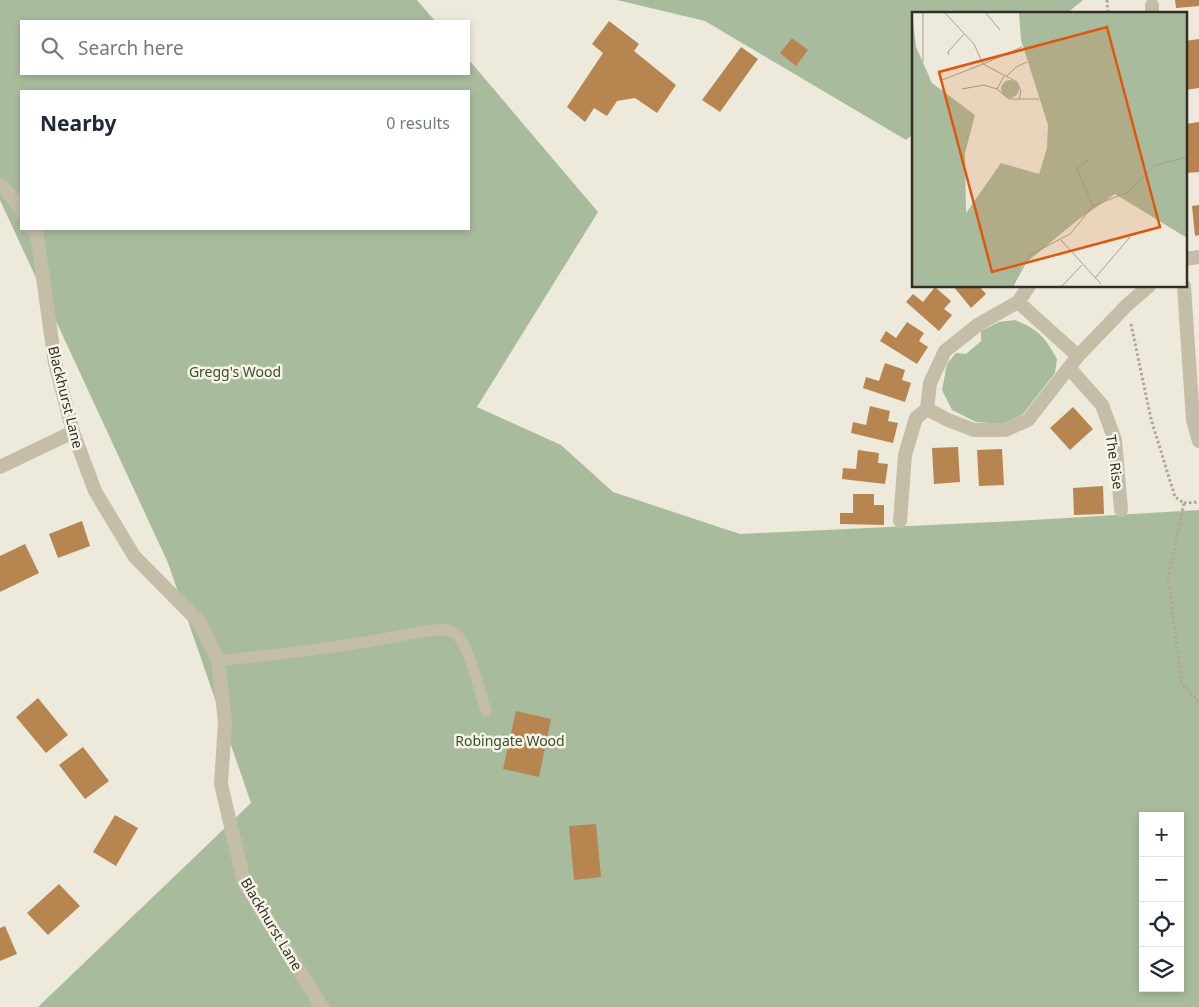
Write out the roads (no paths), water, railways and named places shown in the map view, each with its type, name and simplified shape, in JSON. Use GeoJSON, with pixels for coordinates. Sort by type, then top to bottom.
{"type":"FeatureCollection","features":[{"type":"Feature","properties":{"kind":"street"},"geometry":{"type":"LineString","coordinates":[[0,185],[13,198],[20,209]]}},
{"type":"Feature","properties":{"kind":"street","name":"Blackhurst Lane"},"geometry":{"type":"LineString","coordinates":[[34,230],[37,235],[55,363],[73,432],[95,491],[134,556],[200,623],[218,661],[225,722],[221,784],[244,882],[322,1007]]}},
{"type":"Feature","properties":{"kind":"street"},"geometry":{"type":"LineString","coordinates":[[1186,259],[1199,256]]}},
{"type":"Feature","properties":{"kind":"street"},"geometry":{"type":"LineString","coordinates":[[900,521],[905,455],[916,418],[926,408],[930,383],[945,352],[979,324],[1018,302],[1028,288]]}},
{"type":"Feature","properties":{"kind":"street"},"geometry":{"type":"LineString","coordinates":[[926,408],[948,420],[974,430],[1005,430],[1028,420],[1070,369],[1078,356],[1127,305],[1148,288]]}},
{"type":"Feature","properties":{"kind":"street"},"geometry":{"type":"LineString","coordinates":[[1184,288],[1193,420],[1199,440]]}},
{"type":"Feature","properties":{"kind":"street"},"geometry":{"type":"LineString","coordinates":[[1018,302],[1078,356]]}},
{"type":"Feature","properties":{"kind":"street","name":"The Rise"},"geometry":{"type":"LineString","coordinates":[[1070,369],[1102,405],[1115,440],[1121,510]]}},
{"type":"Feature","properties":{"kind":"street"},"geometry":{"type":"LineString","coordinates":[[0,467],[73,432]]}},
{"type":"Feature","properties":{"kind":"lane"},"geometry":{"type":"LineString","coordinates":[[218,661],[447,630],[454,632],[459,637],[466,650],[486,711]]}},
{"type":"Feature","properties":{"kind":"park label","name":"Gregg's Wood"},"geometry":{"type":"Point","coordinates":[235,371]}},
{"type":"Feature","properties":{"kind":"park label","name":"Robingate Wood"},"geometry":{"type":"Point","coordinates":[510,740]}}]}
